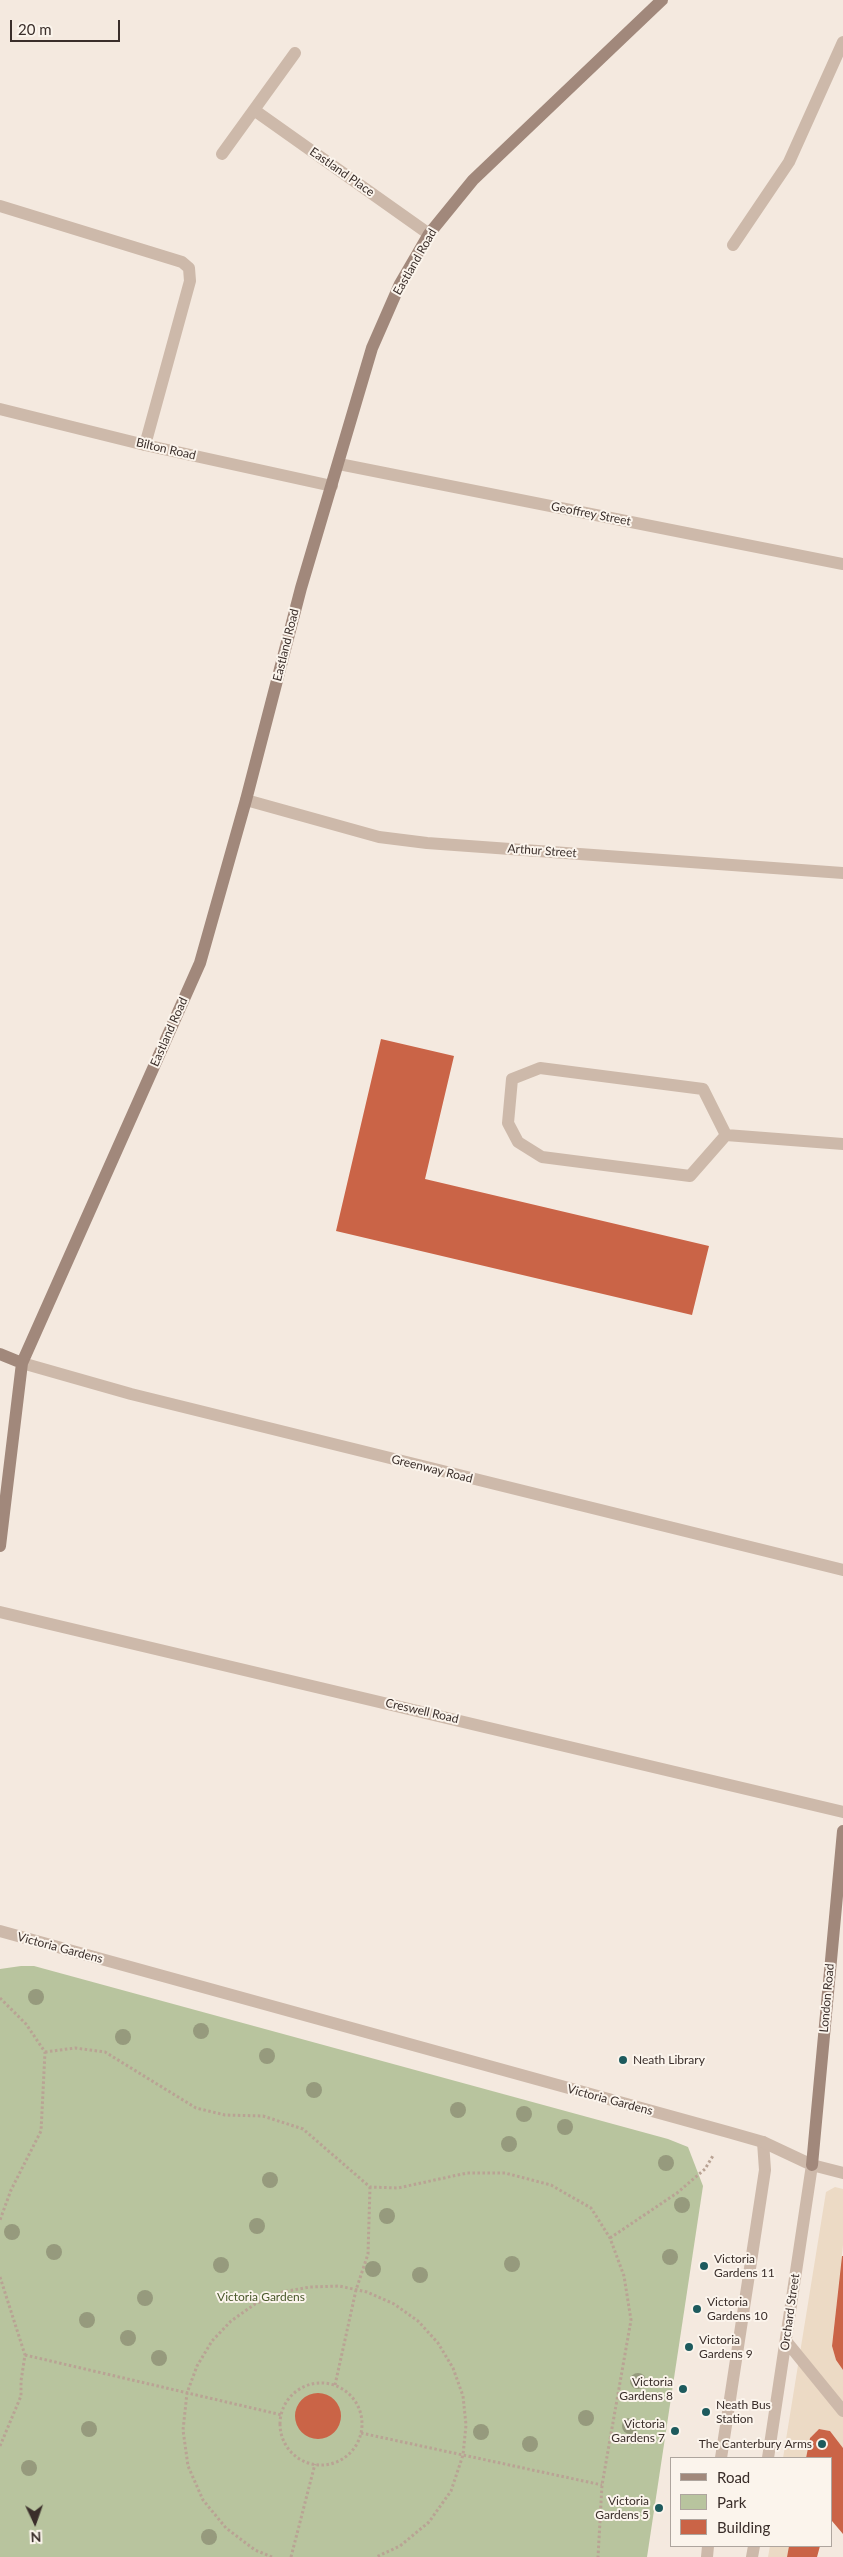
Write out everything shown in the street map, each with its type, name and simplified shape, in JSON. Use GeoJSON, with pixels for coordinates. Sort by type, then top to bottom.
{"type":"FeatureCollection","features":[{"type":"Feature","properties":{"kind":"main road","name":"Eastland Road"},"geometry":{"type":"LineString","coordinates":[[22,1363],[200,963],[246,800],[301,588],[372,348],[400,284],[429,234],[473,180],[662,0]]}},
{"type":"Feature","properties":{"kind":"main road"},"geometry":{"type":"LineString","coordinates":[[0,1354],[22,1363],[0,1546]]}},
{"type":"Feature","properties":{"kind":"main road","name":"London Road"},"geometry":{"type":"LineString","coordinates":[[812,2165],[843,1831]]}},
{"type":"Feature","properties":{"kind":"street"},"geometry":{"type":"LineString","coordinates":[[733,245],[789,162],[843,42]]}},
{"type":"Feature","properties":{"kind":"street"},"geometry":{"type":"LineString","coordinates":[[222,154],[295,53]]}},
{"type":"Feature","properties":{"kind":"street","name":"Eastland Place"},"geometry":{"type":"LineString","coordinates":[[254,110],[429,234]]}},
{"type":"Feature","properties":{"kind":"street"},"geometry":{"type":"LineString","coordinates":[[0,206],[182,262],[189,268],[190,281],[145,445]]}},
{"type":"Feature","properties":{"kind":"street","name":"Bilton Road"},"geometry":{"type":"LineString","coordinates":[[0,410],[145,445],[332,486]]}},
{"type":"Feature","properties":{"kind":"street","name":"Geoffrey Street"},"geometry":{"type":"LineString","coordinates":[[339,464],[843,564]]}},
{"type":"Feature","properties":{"kind":"street","name":"Arthur Street"},"geometry":{"type":"LineString","coordinates":[[246,800],[379,837],[417,842],[843,873]]}},
{"type":"Feature","properties":{"kind":"street"},"geometry":{"type":"LineString","coordinates":[[540,1068],[703,1089],[726,1135],[690,1176],[542,1156],[518,1142],[508,1123],[512,1079],[540,1068]]}},
{"type":"Feature","properties":{"kind":"street"},"geometry":{"type":"LineString","coordinates":[[726,1135],[843,1144]]}},
{"type":"Feature","properties":{"kind":"street","name":"Greenway Road"},"geometry":{"type":"LineString","coordinates":[[22,1363],[131,1394],[843,1570]]}},
{"type":"Feature","properties":{"kind":"street","name":"Creswell Road"},"geometry":{"type":"LineString","coordinates":[[0,1612],[843,1812]]}},
{"type":"Feature","properties":{"kind":"street","name":"Victoria Gardens"},"geometry":{"type":"LineString","coordinates":[[0,1931],[764,2142],[812,2165],[843,2173]]}},
{"type":"Feature","properties":{"kind":"street"},"geometry":{"type":"LineString","coordinates":[[721,2457],[765,2170],[764,2142]]}},
{"type":"Feature","properties":{"kind":"street","name":"Orchard Street"},"geometry":{"type":"LineString","coordinates":[[768,2457],[812,2165]]}},
{"type":"Feature","properties":{"kind":"street"},"geometry":{"type":"LineString","coordinates":[[786,2340],[843,2411]]}},
{"type":"Feature","properties":{"kind":"path"},"geometry":{"type":"LineString","coordinates":[[0,1998],[26,2024],[45,2052],[41,2131],[11,2190],[0,2220]]}},
{"type":"Feature","properties":{"kind":"path"},"geometry":{"type":"LineString","coordinates":[[45,2052],[76,2048],[105,2052],[196,2108],[225,2115],[263,2116],[303,2129],[370,2187],[398,2188],[467,2173],[505,2173],[551,2184],[591,2208],[610,2238],[624,2276],[631,2320],[602,2485],[598,2557]]}},
{"type":"Feature","properties":{"kind":"path"},"geometry":{"type":"LineString","coordinates":[[610,2238],[677,2193],[705,2168],[728,2132]]}},
{"type":"Feature","properties":{"kind":"path"},"geometry":{"type":"LineString","coordinates":[[334,2385],[356,2290],[368,2254],[370,2187]]}},
{"type":"Feature","properties":{"kind":"path"},"geometry":{"type":"LineString","coordinates":[[0,2277],[25,2355],[21,2396],[0,2446]]}},
{"type":"Feature","properties":{"kind":"path"},"geometry":{"type":"LineString","coordinates":[[272,2557],[255,2550],[226,2528],[203,2500],[188,2466],[183,2430],[187,2393],[197,2366],[212,2341],[231,2321],[255,2304],[282,2292],[310,2286],[338,2286],[367,2292],[394,2304],[418,2321],[438,2343],[453,2368],[463,2396],[466,2425],[463,2455],[451,2491],[429,2522],[400,2546],[376,2557]]}},
{"type":"Feature","properties":{"kind":"path"},"geometry":{"type":"LineString","coordinates":[[25,2355],[282,2415]]}},
{"type":"Feature","properties":{"kind":"path"},"geometry":{"type":"LineString","coordinates":[[323,2383],[334,2385],[347,2392],[356,2402],[362,2415],[361,2433],[351,2452],[340,2460],[315,2464],[293,2453],[286,2444],[282,2432],[282,2415],[290,2398],[299,2389],[310,2384],[323,2383]]}},
{"type":"Feature","properties":{"kind":"path"},"geometry":{"type":"LineString","coordinates":[[361,2433],[602,2485]]}},
{"type":"Feature","properties":{"kind":"path"},"geometry":{"type":"LineString","coordinates":[[291,2557],[315,2464]]}},
{"type":"Feature","properties":{"kind":"green space","name":"Victoria Gardens"},"geometry":{"type":"Polygon","coordinates":[[[34,1966],[668,2139],[688,2147],[703,2186],[647,2557],[0,2557],[0,1969],[34,1966]]]}},
{"type":"Feature","properties":{"kind":"shaded area"},"geometry":{"type":"Polygon","coordinates":[[[835,2187],[843,2189],[843,2245],[832,2346],[836,2360],[843,2370],[843,2448],[830,2431],[819,2429],[810,2438],[806,2457],[783,2457],[826,2192],[835,2187]]]}},
{"type":"Feature","properties":{"kind":"shaded area"},"geometry":{"type":"Polygon","coordinates":[[[770,2547],[789,2547],[787,2557],[768,2557],[770,2547]]]}},
{"type":"Feature","properties":{"kind":"building"},"geometry":{"type":"Polygon","coordinates":[[[381,1039],[454,1056],[425,1179],[709,1246],[692,1315],[336,1231],[381,1039]]]}},
{"type":"Feature","properties":{"kind":"building"},"geometry":{"type":"Polygon","coordinates":[[[842,2256],[843,2370],[836,2360],[832,2346],[842,2256]]]}},
{"type":"Feature","properties":{"kind":"building"},"geometry":{"type":"Polygon","coordinates":[[[313,2393],[323,2393],[337,2403],[341,2416],[337,2429],[331,2435],[323,2439],[313,2439],[299,2429],[295,2421],[295,2411],[305,2397],[313,2393]]]}},
{"type":"Feature","properties":{"kind":"building"},"geometry":{"type":"Polygon","coordinates":[[[819,2429],[830,2431],[843,2448],[843,2534],[833,2522],[833,2457],[806,2457],[810,2438],[819,2429]]]}},
{"type":"Feature","properties":{"kind":"building"},"geometry":{"type":"Polygon","coordinates":[[[789,2547],[820,2547],[817,2557],[787,2557],[789,2547]]]}},
{"type":"Feature","properties":{"kind":"place","name":"Neath Library"},"geometry":{"type":"Point","coordinates":[623,2060]}},
{"type":"Feature","properties":{"kind":"place","name":"Victoria Gardens 11"},"geometry":{"type":"Point","coordinates":[704,2266]}},
{"type":"Feature","properties":{"kind":"place","name":"Victoria Gardens 10"},"geometry":{"type":"Point","coordinates":[697,2309]}},
{"type":"Feature","properties":{"kind":"place","name":"Victoria Gardens 9"},"geometry":{"type":"Point","coordinates":[689,2347]}},
{"type":"Feature","properties":{"kind":"place","name":"Victoria Gardens 8"},"geometry":{"type":"Point","coordinates":[683,2389]}},
{"type":"Feature","properties":{"kind":"place","name":"Neath Bus Station"},"geometry":{"type":"Point","coordinates":[706,2412]}},
{"type":"Feature","properties":{"kind":"place","name":"Victoria Gardens 7"},"geometry":{"type":"Point","coordinates":[675,2431]}},
{"type":"Feature","properties":{"kind":"place","name":"The Canterbury Arms"},"geometry":{"type":"Point","coordinates":[822,2444]}},
{"type":"Feature","properties":{"kind":"place","name":"Victoria Gardens 5"},"geometry":{"type":"Point","coordinates":[659,2508]}}]}
